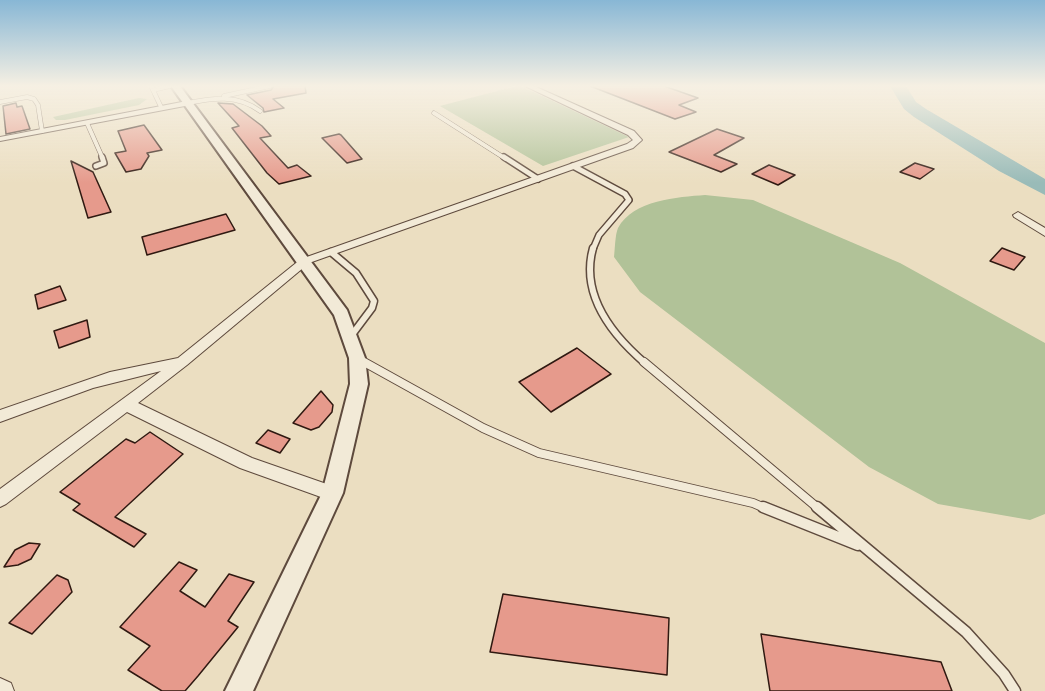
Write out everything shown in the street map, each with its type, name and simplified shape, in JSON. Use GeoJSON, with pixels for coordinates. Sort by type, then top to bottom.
{"type":"FeatureCollection","features":[{"type":"Feature","properties":{"kind":"street"},"geometry":{"type":"LineString","coordinates":[[0,140],[109,118]]}},
{"type":"Feature","properties":{"kind":"street"},"geometry":{"type":"LineString","coordinates":[[198,118],[342,314],[357,358],[359,384],[332,494],[239,691]]}},
{"type":"Feature","properties":{"kind":"street"},"geometry":{"type":"LineString","coordinates":[[0,499],[182,362],[305,261],[630,147],[638,140],[631,133],[599,118]]}},
{"type":"Feature","properties":{"kind":"street"},"geometry":{"type":"LineString","coordinates":[[1018,215],[1045,233]]}},
{"type":"Feature","properties":{"kind":"street"},"geometry":{"type":"LineString","coordinates":[[0,416],[111,375],[137,368],[182,362]]}},
{"type":"Feature","properties":{"kind":"street"},"geometry":{"type":"LineString","coordinates":[[125,404],[246,463],[332,494]]}},
{"type":"Feature","properties":{"kind":"lane"},"geometry":{"type":"LineString","coordinates":[[40,118],[42,131]]}},
{"type":"Feature","properties":{"kind":"lane"},"geometry":{"type":"LineString","coordinates":[[442,118],[538,179]]}},
{"type":"Feature","properties":{"kind":"lane"},"geometry":{"type":"LineString","coordinates":[[87,123],[104,159],[104,162],[96,166]]}},
{"type":"Feature","properties":{"kind":"lane"},"geometry":{"type":"LineString","coordinates":[[573,166],[625,194],[629,200],[598,236],[593,248],[590,266],[592,292],[605,321],[639,358],[966,632],[1004,674],[1015,691]]}},
{"type":"Feature","properties":{"kind":"lane"},"geometry":{"type":"LineString","coordinates":[[331,252],[356,273],[374,301],[372,308],[350,338]]}},
{"type":"Feature","properties":{"kind":"lane"},"geometry":{"type":"LineString","coordinates":[[357,358],[483,428],[539,453],[753,503],[866,548]]}},
{"type":"Feature","properties":{"kind":"green space"},"geometry":{"type":"Polygon","coordinates":[[[54,118],[74,118],[65,120],[54,118]]]}},
{"type":"Feature","properties":{"kind":"green space"},"geometry":{"type":"Polygon","coordinates":[[[461,118],[589,118],[629,137],[543,166],[461,118]]]}},
{"type":"Feature","properties":{"kind":"green space"},"geometry":{"type":"Polygon","coordinates":[[[705,195],[753,200],[900,263],[1045,343],[1045,514],[1030,520],[938,504],[869,467],[640,292],[614,257],[618,228],[634,211],[645,206],[670,199],[705,195]]]}},
{"type":"Feature","properties":{"kind":"building"},"geometry":{"type":"Polygon","coordinates":[[[4,118],[26,118],[30,129],[6,134],[4,118]]]}},
{"type":"Feature","properties":{"kind":"building"},"geometry":{"type":"Polygon","coordinates":[[[232,118],[252,118],[271,136],[260,138],[288,168],[297,165],[311,176],[279,184],[267,173],[232,128],[239,126],[232,118]]]}},
{"type":"Feature","properties":{"kind":"building"},"geometry":{"type":"Polygon","coordinates":[[[144,125],[162,150],[147,153],[149,156],[141,169],[126,172],[115,153],[126,151],[118,131],[144,125]]]}},
{"type":"Feature","properties":{"kind":"building"},"geometry":{"type":"Polygon","coordinates":[[[717,129],[744,138],[714,155],[737,164],[721,172],[669,152],[717,129]]]}},
{"type":"Feature","properties":{"kind":"building"},"geometry":{"type":"Polygon","coordinates":[[[339,134],[362,159],[347,163],[322,138],[339,134]]]}},
{"type":"Feature","properties":{"kind":"building"},"geometry":{"type":"Polygon","coordinates":[[[71,161],[93,172],[111,212],[88,218],[71,161]]]}},
{"type":"Feature","properties":{"kind":"building"},"geometry":{"type":"Polygon","coordinates":[[[915,163],[934,169],[920,179],[900,172],[915,163]]]}},
{"type":"Feature","properties":{"kind":"building"},"geometry":{"type":"Polygon","coordinates":[[[769,165],[795,175],[778,185],[752,174],[769,165]]]}},
{"type":"Feature","properties":{"kind":"building"},"geometry":{"type":"Polygon","coordinates":[[[226,214],[235,230],[147,255],[142,237],[226,214]]]}},
{"type":"Feature","properties":{"kind":"building"},"geometry":{"type":"Polygon","coordinates":[[[1002,248],[1025,257],[1014,270],[990,261],[1002,248]]]}},
{"type":"Feature","properties":{"kind":"building"},"geometry":{"type":"Polygon","coordinates":[[[60,286],[66,300],[38,309],[35,295],[60,286]]]}},
{"type":"Feature","properties":{"kind":"building"},"geometry":{"type":"Polygon","coordinates":[[[87,320],[90,337],[59,348],[54,331],[87,320]]]}},
{"type":"Feature","properties":{"kind":"building"},"geometry":{"type":"Polygon","coordinates":[[[577,348],[611,374],[551,412],[519,382],[577,348]]]}},
{"type":"Feature","properties":{"kind":"building"},"geometry":{"type":"Polygon","coordinates":[[[321,391],[333,405],[332,412],[319,427],[311,430],[293,423],[321,391]]]}},
{"type":"Feature","properties":{"kind":"building"},"geometry":{"type":"Polygon","coordinates":[[[268,430],[290,439],[280,453],[256,443],[268,430]]]}},
{"type":"Feature","properties":{"kind":"building"},"geometry":{"type":"Polygon","coordinates":[[[150,432],[183,454],[115,517],[146,534],[134,547],[73,510],[80,504],[60,492],[126,439],[135,443],[150,432]]]}},
{"type":"Feature","properties":{"kind":"building"},"geometry":{"type":"Polygon","coordinates":[[[29,543],[40,544],[31,559],[18,565],[4,567],[15,550],[29,543]]]}},
{"type":"Feature","properties":{"kind":"building"},"geometry":{"type":"Polygon","coordinates":[[[179,562],[197,570],[180,591],[205,607],[229,574],[254,582],[228,621],[238,627],[198,676],[185,691],[162,691],[128,670],[150,646],[120,627],[179,562]]]}},
{"type":"Feature","properties":{"kind":"building"},"geometry":{"type":"Polygon","coordinates":[[[57,575],[68,580],[72,592],[32,634],[9,623],[57,575]]]}},
{"type":"Feature","properties":{"kind":"building"},"geometry":{"type":"Polygon","coordinates":[[[503,594],[669,618],[667,675],[490,652],[503,594]]]}},
{"type":"Feature","properties":{"kind":"building"},"geometry":{"type":"Polygon","coordinates":[[[761,634],[941,662],[952,691],[770,691],[761,634]]]}},
{"type":"Feature","properties":{"kind":"waterway"},"geometry":{"type":"LineString","coordinates":[[928,118],[1006,167],[1045,188]]}}]}
